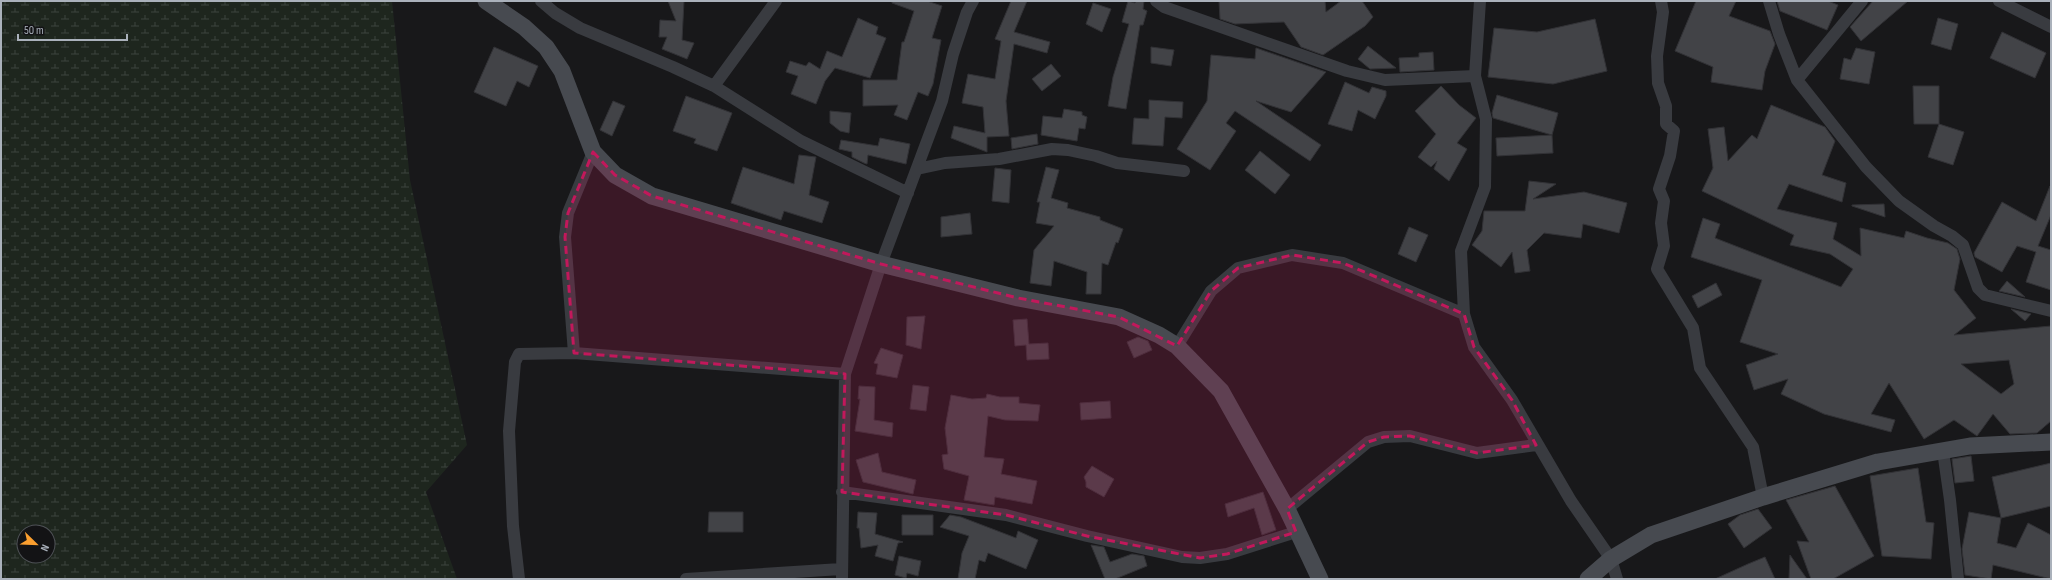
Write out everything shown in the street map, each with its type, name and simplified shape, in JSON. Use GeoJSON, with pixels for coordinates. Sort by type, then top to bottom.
{"type":"FeatureCollection","features":[{"type":"Feature","properties":{"kind":"street"},"geometry":{"type":"LineString","coordinates":[[486,1],[524,27],[546,47],[562,71],[593,152],[615,176],[652,196],[881,264],[1018,298],[1119,317],[1159,335],[1177,346],[1221,391],[1287,509],[1296,532],[1320,579]]}},
{"type":"Feature","properties":{"kind":"street"},"geometry":{"type":"LineString","coordinates":[[541,1],[555,13],[580,28],[714,86],[801,141],[908,193]]}},
{"type":"Feature","properties":{"kind":"street"},"geometry":{"type":"LineString","coordinates":[[714,86],[776,1]]}},
{"type":"Feature","properties":{"kind":"street"},"geometry":{"type":"LineString","coordinates":[[686,579],[841,574],[845,374],[881,264],[942,101],[953,54],[966,12],[973,1]]}},
{"type":"Feature","properties":{"kind":"street"},"geometry":{"type":"LineString","coordinates":[[1156,1],[1164,7],[1245,37],[1347,71],[1385,80],[1475,76]]}},
{"type":"Feature","properties":{"kind":"street"},"geometry":{"type":"LineString","coordinates":[[1480,1],[1475,76],[1486,119],[1485,187],[1461,251],[1464,314],[1474,347],[1512,400],[1536,445],[1571,501],[1611,559],[1617,579]]}},
{"type":"Feature","properties":{"kind":"street"},"geometry":{"type":"LineString","coordinates":[[1661,1],[1663,12],[1657,56],[1658,83],[1666,106],[1666,124],[1674,131],[1670,156],[1659,189],[1664,201],[1661,223],[1664,246],[1657,269],[1693,328],[1700,368],[1753,447],[1763,497]]}},
{"type":"Feature","properties":{"kind":"street"},"geometry":{"type":"LineString","coordinates":[[1769,1],[1779,34],[1797,80],[1866,167],[1898,201],[1934,226],[1952,236],[1963,245],[1978,288],[1985,295],[2051,311]]}},
{"type":"Feature","properties":{"kind":"street"},"geometry":{"type":"LineString","coordinates":[[1797,80],[1862,1]]}},
{"type":"Feature","properties":{"kind":"street"},"geometry":{"type":"LineString","coordinates":[[1999,1],[2051,27]]}},
{"type":"Feature","properties":{"kind":"street"},"geometry":{"type":"LineString","coordinates":[[917,169],[945,163],[999,159],[1052,149],[1068,150],[1096,156],[1117,163],[1184,171]]}},
{"type":"Feature","properties":{"kind":"street"},"geometry":{"type":"LineString","coordinates":[[574,353],[565,237],[568,213],[593,152]]}},
{"type":"Feature","properties":{"kind":"street"},"geometry":{"type":"LineString","coordinates":[[1177,346],[1211,291],[1238,268],[1292,255],[1343,263],[1464,314]]}},
{"type":"Feature","properties":{"kind":"street"},"geometry":{"type":"LineString","coordinates":[[519,579],[512,526],[509,431],[515,362],[519,354],[574,353],[845,374]]}},
{"type":"Feature","properties":{"kind":"street"},"geometry":{"type":"LineString","coordinates":[[1287,509],[1350,459],[1368,442],[1384,437],[1410,436],[1477,453],[1536,445]]}},
{"type":"Feature","properties":{"kind":"street"},"geometry":{"type":"LineString","coordinates":[[1588,579],[1611,559],[1651,535],[1763,497],[1878,462],[1970,446],[2051,442]]}},
{"type":"Feature","properties":{"kind":"street"},"geometry":{"type":"LineString","coordinates":[[1943,451],[1950,500],[1958,579]]}},
{"type":"Feature","properties":{"kind":"street"},"geometry":{"type":"LineString","coordinates":[[842,492],[1006,515],[1087,536],[1182,557],[1200,558],[1228,554],[1296,532]]}},
{"type":"Feature","properties":{"kind":"highlighted area"},"geometry":{"type":"Polygon","coordinates":[[[593,152],[615,175],[652,196],[881,264],[1018,298],[1119,317],[1177,346],[1211,291],[1238,268],[1292,255],[1343,263],[1464,314],[1474,347],[1512,400],[1536,445],[1477,453],[1410,436],[1384,437],[1368,442],[1287,509],[1296,532],[1227,554],[1200,558],[1087,536],[1006,515],[842,492],[845,374],[574,353],[565,237],[568,213],[593,152]]]}},
{"type":"Feature","properties":{"kind":"green space"},"geometry":{"type":"Polygon","coordinates":[[[1,1],[392,1],[410,180],[467,445],[426,492],[457,579],[1,579],[1,1]]]}},
{"type":"Feature","properties":{"kind":"building"},"geometry":{"type":"Polygon","coordinates":[[[668,1],[684,1],[682,40],[694,43],[687,59],[662,49],[667,37],[659,37],[660,20],[676,21],[668,1]]]}},
{"type":"Feature","properties":{"kind":"building"},"geometry":{"type":"Polygon","coordinates":[[[892,1],[927,1],[942,6],[932,38],[941,40],[933,84],[928,96],[918,92],[907,120],[894,115],[898,105],[863,106],[863,80],[897,80],[902,42],[904,42],[914,11],[892,3],[892,1]]]}},
{"type":"Feature","properties":{"kind":"building"},"geometry":{"type":"Polygon","coordinates":[[[1011,1],[1027,1],[1014,32],[1050,42],[1047,53],[1014,44],[1006,101],[1009,136],[987,137],[987,152],[951,138],[954,126],[985,133],[983,107],[962,103],[968,74],[995,79],[1001,41],[995,39],[1011,1]]]}},
{"type":"Feature","properties":{"kind":"building"},"geometry":{"type":"Polygon","coordinates":[[[1128,1],[1135,3],[1136,1],[1144,1],[1143,9],[1147,11],[1143,25],[1140,25],[1126,109],[1108,106],[1113,77],[1129,24],[1122,22],[1128,1]]]}},
{"type":"Feature","properties":{"kind":"building"},"geometry":{"type":"Polygon","coordinates":[[[1219,1],[1325,1],[1326,12],[1341,1],[1362,1],[1373,17],[1365,26],[1323,55],[1301,47],[1284,22],[1235,24],[1220,19],[1219,1]]]}},
{"type":"Feature","properties":{"kind":"building"},"geometry":{"type":"Polygon","coordinates":[[[1696,1],[1736,1],[1729,16],[1770,31],[1775,44],[1765,71],[1762,90],[1711,82],[1713,67],[1675,51],[1696,1]]]}},
{"type":"Feature","properties":{"kind":"building"},"geometry":{"type":"Polygon","coordinates":[[[1777,1],[1828,1],[1838,5],[1827,30],[1780,11],[1777,1]]]}},
{"type":"Feature","properties":{"kind":"building"},"geometry":{"type":"Polygon","coordinates":[[[1873,1],[1908,1],[1861,41],[1850,27],[1873,1]]]}},
{"type":"Feature","properties":{"kind":"building"},"geometry":{"type":"Polygon","coordinates":[[[1093,3],[1111,9],[1102,32],[1086,24],[1093,3]]]}},
{"type":"Feature","properties":{"kind":"building"},"geometry":{"type":"Polygon","coordinates":[[[858,18],[878,27],[876,34],[886,38],[870,78],[835,68],[825,81],[816,104],[791,94],[798,76],[786,72],[790,61],[806,66],[809,62],[820,69],[827,51],[842,57],[858,18]]]}},
{"type":"Feature","properties":{"kind":"building"},"geometry":{"type":"Polygon","coordinates":[[[1938,18],[1958,24],[1951,50],[1931,44],[1938,18]]]}},
{"type":"Feature","properties":{"kind":"building"},"geometry":{"type":"Polygon","coordinates":[[[1595,19],[1607,71],[1553,84],[1488,77],[1494,28],[1537,32],[1595,19]]]}},
{"type":"Feature","properties":{"kind":"building"},"geometry":{"type":"Polygon","coordinates":[[[2002,32],[2046,53],[2035,78],[1990,58],[2002,32]]]}},
{"type":"Feature","properties":{"kind":"building"},"geometry":{"type":"Polygon","coordinates":[[[1368,46],[1396,68],[1370,69],[1358,59],[1368,46]]]}},
{"type":"Feature","properties":{"kind":"building"},"geometry":{"type":"Polygon","coordinates":[[[494,47],[538,66],[529,87],[517,81],[506,106],[474,92],[494,47]]]}},
{"type":"Feature","properties":{"kind":"building"},"geometry":{"type":"Polygon","coordinates":[[[1151,47],[1174,50],[1171,66],[1151,63],[1151,47]]]}},
{"type":"Feature","properties":{"kind":"building"},"geometry":{"type":"Polygon","coordinates":[[[1256,48],[1326,72],[1291,112],[1256,101],[1321,145],[1310,161],[1235,111],[1226,123],[1236,131],[1210,170],[1177,149],[1207,101],[1211,55],[1255,59],[1256,48]]]}},
{"type":"Feature","properties":{"kind":"building"},"geometry":{"type":"Polygon","coordinates":[[[1856,48],[1875,52],[1869,84],[1840,79],[1844,58],[1851,60],[1856,48]]]}},
{"type":"Feature","properties":{"kind":"building"},"geometry":{"type":"Polygon","coordinates":[[[1433,52],[1434,70],[1400,72],[1399,58],[1419,57],[1419,53],[1433,52]]]}},
{"type":"Feature","properties":{"kind":"building"},"geometry":{"type":"Polygon","coordinates":[[[1051,64],[1061,76],[1042,91],[1032,79],[1051,64]]]}},
{"type":"Feature","properties":{"kind":"building"},"geometry":{"type":"Polygon","coordinates":[[[1345,82],[1369,93],[1372,87],[1386,91],[1386,96],[1375,119],[1358,110],[1352,131],[1328,124],[1345,82]]]}},
{"type":"Feature","properties":{"kind":"building"},"geometry":{"type":"Polygon","coordinates":[[[1441,86],[1459,105],[1476,118],[1457,143],[1467,149],[1449,181],[1434,169],[1437,161],[1431,167],[1418,157],[1436,134],[1415,111],[1441,86]]]}},
{"type":"Feature","properties":{"kind":"building"},"geometry":{"type":"Polygon","coordinates":[[[1913,86],[1939,86],[1939,124],[1914,124],[1913,86]]]}},
{"type":"Feature","properties":{"kind":"building"},"geometry":{"type":"Polygon","coordinates":[[[1497,95],[1558,113],[1552,135],[1493,118],[1492,113],[1497,95]]]}},
{"type":"Feature","properties":{"kind":"building"},"geometry":{"type":"Polygon","coordinates":[[[686,96],[732,113],[717,151],[694,143],[696,139],[673,131],[686,96]]]}},
{"type":"Feature","properties":{"kind":"building"},"geometry":{"type":"Polygon","coordinates":[[[1149,100],[1183,102],[1182,118],[1165,117],[1163,146],[1132,144],[1134,118],[1149,119],[1149,100]]]}},
{"type":"Feature","properties":{"kind":"building"},"geometry":{"type":"Polygon","coordinates":[[[613,101],[625,106],[612,136],[600,130],[613,101]]]}},
{"type":"Feature","properties":{"kind":"building"},"geometry":{"type":"Polygon","coordinates":[[[1771,105],[1825,127],[1835,141],[1822,175],[1846,183],[1842,202],[1789,184],[1777,209],[1837,223],[1833,239],[1861,256],[1860,228],[1904,238],[1906,231],[1948,243],[1957,249],[1960,259],[1954,290],[1976,318],[1954,335],[2051,326],[2051,421],[2037,433],[2010,434],[1993,414],[1977,436],[1954,420],[1924,439],[1889,383],[1871,414],[1895,420],[1891,432],[1824,414],[1781,394],[1788,379],[1754,390],[1746,365],[1778,354],[1740,342],[1762,280],[1691,257],[1703,218],[1720,224],[1715,238],[1841,287],[1853,269],[1830,254],[1790,245],[1794,235],[1702,191],[1713,168],[1708,129],[1724,127],[1728,161],[1752,135],[1757,139],[1771,105]],[[2009,360],[1961,364],[2001,394],[2014,384],[2009,360]]]}},
{"type":"Feature","properties":{"kind":"building"},"geometry":{"type":"Polygon","coordinates":[[[1064,109],[1082,112],[1082,115],[1087,117],[1085,129],[1079,128],[1077,141],[1041,135],[1043,116],[1062,118],[1064,109]]]}},
{"type":"Feature","properties":{"kind":"building"},"geometry":{"type":"Polygon","coordinates":[[[830,111],[851,113],[849,133],[840,131],[830,123],[830,111]]]}},
{"type":"Feature","properties":{"kind":"building"},"geometry":{"type":"Polygon","coordinates":[[[1939,124],[1964,132],[1953,165],[1928,157],[1939,124]]]}},
{"type":"Feature","properties":{"kind":"building"},"geometry":{"type":"Polygon","coordinates":[[[1037,134],[1038,144],[1012,149],[1011,138],[1037,134]]]}},
{"type":"Feature","properties":{"kind":"building"},"geometry":{"type":"Polygon","coordinates":[[[1552,135],[1553,153],[1497,156],[1496,138],[1552,135]]]}},
{"type":"Feature","properties":{"kind":"building"},"geometry":{"type":"Polygon","coordinates":[[[880,138],[910,144],[906,164],[868,155],[867,164],[852,157],[852,152],[839,149],[841,140],[878,146],[880,138]]]}},
{"type":"Feature","properties":{"kind":"building"},"geometry":{"type":"Polygon","coordinates":[[[1260,151],[1290,175],[1275,194],[1245,170],[1260,151]]]}},
{"type":"Feature","properties":{"kind":"building"},"geometry":{"type":"Polygon","coordinates":[[[799,155],[816,157],[809,195],[829,202],[822,223],[784,211],[781,220],[731,203],[743,167],[794,184],[799,155]]]}},
{"type":"Feature","properties":{"kind":"building"},"geometry":{"type":"Polygon","coordinates":[[[1046,167],[1059,170],[1051,198],[1068,203],[1067,208],[1100,217],[1100,220],[1123,229],[1118,243],[1116,242],[1108,265],[1102,263],[1101,294],[1086,294],[1087,272],[1054,261],[1051,286],[1030,283],[1034,250],[1054,226],[1036,223],[1040,202],[1037,202],[1046,167]]]}},
{"type":"Feature","properties":{"kind":"building"},"geometry":{"type":"Polygon","coordinates":[[[995,168],[1011,170],[1009,203],[992,201],[995,168]]]}},
{"type":"Feature","properties":{"kind":"building"},"geometry":{"type":"Polygon","coordinates":[[[1529,181],[1556,184],[1533,199],[1584,192],[1627,203],[1619,233],[1583,224],[1581,238],[1544,233],[1527,250],[1530,271],[1515,273],[1512,252],[1501,267],[1472,245],[1482,231],[1484,211],[1525,211],[1529,181]]]}},
{"type":"Feature","properties":{"kind":"building"},"geometry":{"type":"Polygon","coordinates":[[[2050,186],[2051,215],[2038,246],[2051,250],[2051,290],[2026,282],[2036,252],[2017,246],[2002,272],[1975,257],[1974,253],[2002,202],[2036,221],[2050,186]]]}},
{"type":"Feature","properties":{"kind":"building"},"geometry":{"type":"Polygon","coordinates":[[[1884,204],[1885,217],[1852,206],[1852,205],[1884,204]]]}},
{"type":"Feature","properties":{"kind":"building"},"geometry":{"type":"Polygon","coordinates":[[[970,213],[972,234],[941,237],[941,217],[970,213]]]}},
{"type":"Feature","properties":{"kind":"building"},"geometry":{"type":"Polygon","coordinates":[[[1409,227],[1428,235],[1416,262],[1398,254],[1409,227]]]}},
{"type":"Feature","properties":{"kind":"building"},"geometry":{"type":"Polygon","coordinates":[[[2007,281],[2025,297],[1999,291],[2007,281]]]}},
{"type":"Feature","properties":{"kind":"building"},"geometry":{"type":"Polygon","coordinates":[[[1716,283],[1722,295],[1698,308],[1692,296],[1716,283]]]}},
{"type":"Feature","properties":{"kind":"building"},"geometry":{"type":"Polygon","coordinates":[[[2011,309],[2031,314],[2025,321],[2011,309]]]}},
{"type":"Feature","properties":{"kind":"building"},"geometry":{"type":"Polygon","coordinates":[[[925,316],[921,349],[906,345],[907,317],[925,316]]]}},
{"type":"Feature","properties":{"kind":"building"},"geometry":{"type":"Polygon","coordinates":[[[1027,319],[1029,344],[1048,343],[1049,359],[1027,360],[1026,345],[1015,346],[1013,320],[1027,319]]]}},
{"type":"Feature","properties":{"kind":"building"},"geometry":{"type":"Polygon","coordinates":[[[1138,337],[1148,341],[1152,350],[1134,358],[1127,342],[1138,337]]]}},
{"type":"Feature","properties":{"kind":"building"},"geometry":{"type":"Polygon","coordinates":[[[881,348],[903,355],[897,378],[876,374],[878,364],[874,363],[881,348]]]}},
{"type":"Feature","properties":{"kind":"building"},"geometry":{"type":"Polygon","coordinates":[[[913,385],[929,387],[926,411],[910,409],[913,385]]]}},
{"type":"Feature","properties":{"kind":"building"},"geometry":{"type":"Polygon","coordinates":[[[859,386],[875,387],[874,420],[893,423],[892,437],[855,431],[860,399],[858,399],[859,386]]]}},
{"type":"Feature","properties":{"kind":"building"},"geometry":{"type":"Polygon","coordinates":[[[987,394],[1000,397],[1019,397],[1019,403],[1040,405],[1038,421],[1005,420],[988,416],[984,457],[1004,459],[1001,474],[1037,481],[1032,504],[995,497],[994,505],[964,500],[969,476],[944,469],[942,455],[948,454],[945,428],[951,395],[972,399],[986,398],[987,394]]]}},
{"type":"Feature","properties":{"kind":"building"},"geometry":{"type":"Polygon","coordinates":[[[1110,401],[1111,418],[1081,420],[1080,403],[1110,401]]]}},
{"type":"Feature","properties":{"kind":"building"},"geometry":{"type":"Polygon","coordinates":[[[878,453],[882,472],[916,480],[913,494],[863,482],[856,460],[878,453]]]}},
{"type":"Feature","properties":{"kind":"building"},"geometry":{"type":"Polygon","coordinates":[[[1971,456],[1974,481],[1955,483],[1952,459],[1971,456]]]}},
{"type":"Feature","properties":{"kind":"building"},"geometry":{"type":"Polygon","coordinates":[[[2051,463],[2051,506],[2001,518],[1992,477],[2051,463]]]}},
{"type":"Feature","properties":{"kind":"building"},"geometry":{"type":"Polygon","coordinates":[[[1092,466],[1114,479],[1104,497],[1086,487],[1084,477],[1092,466]]]}},
{"type":"Feature","properties":{"kind":"building"},"geometry":{"type":"Polygon","coordinates":[[[1918,468],[1926,522],[1934,523],[1931,559],[1882,556],[1870,476],[1918,468]]]}},
{"type":"Feature","properties":{"kind":"building"},"geometry":{"type":"Polygon","coordinates":[[[1835,486],[1874,556],[1833,579],[1811,579],[1797,541],[1809,542],[1786,500],[1835,486]]]}},
{"type":"Feature","properties":{"kind":"building"},"geometry":{"type":"Polygon","coordinates":[[[1263,492],[1276,530],[1262,535],[1254,508],[1228,517],[1225,504],[1263,492]]]}},
{"type":"Feature","properties":{"kind":"building"},"geometry":{"type":"Polygon","coordinates":[[[1758,509],[1772,528],[1744,548],[1728,524],[1740,515],[1758,509]]]}},
{"type":"Feature","properties":{"kind":"building"},"geometry":{"type":"Polygon","coordinates":[[[709,512],[743,512],[743,532],[708,532],[709,512]]]}},
{"type":"Feature","properties":{"kind":"building"},"geometry":{"type":"Polygon","coordinates":[[[858,512],[877,513],[875,534],[903,542],[898,543],[893,561],[875,556],[878,545],[861,548],[859,528],[857,528],[858,512]]]}},
{"type":"Feature","properties":{"kind":"building"},"geometry":{"type":"Polygon","coordinates":[[[1969,512],[2001,518],[1997,543],[2016,548],[2028,523],[2051,535],[2051,579],[1993,565],[1991,579],[1965,575],[1962,549],[1969,512]]]}},
{"type":"Feature","properties":{"kind":"building"},"geometry":{"type":"Polygon","coordinates":[[[902,515],[933,515],[933,535],[902,535],[902,515]]]}},
{"type":"Feature","properties":{"kind":"building"},"geometry":{"type":"Polygon","coordinates":[[[950,515],[961,517],[1016,538],[1018,531],[1038,540],[1026,569],[988,553],[985,562],[979,560],[975,579],[958,579],[962,553],[969,536],[940,527],[950,515]]]}},
{"type":"Feature","properties":{"kind":"building"},"geometry":{"type":"Polygon","coordinates":[[[1091,545],[1104,547],[1110,562],[1132,554],[1144,556],[1147,566],[1115,579],[1105,579],[1091,545]]]}},
{"type":"Feature","properties":{"kind":"building"},"geometry":{"type":"Polygon","coordinates":[[[1790,555],[1807,579],[1789,579],[1790,555]]]}},
{"type":"Feature","properties":{"kind":"building"},"geometry":{"type":"Polygon","coordinates":[[[899,556],[921,561],[918,576],[907,573],[906,578],[895,575],[899,556]]]}},
{"type":"Feature","properties":{"kind":"building"},"geometry":{"type":"Polygon","coordinates":[[[1765,557],[1775,579],[1715,579],[1748,564],[1765,557]]]}}]}
